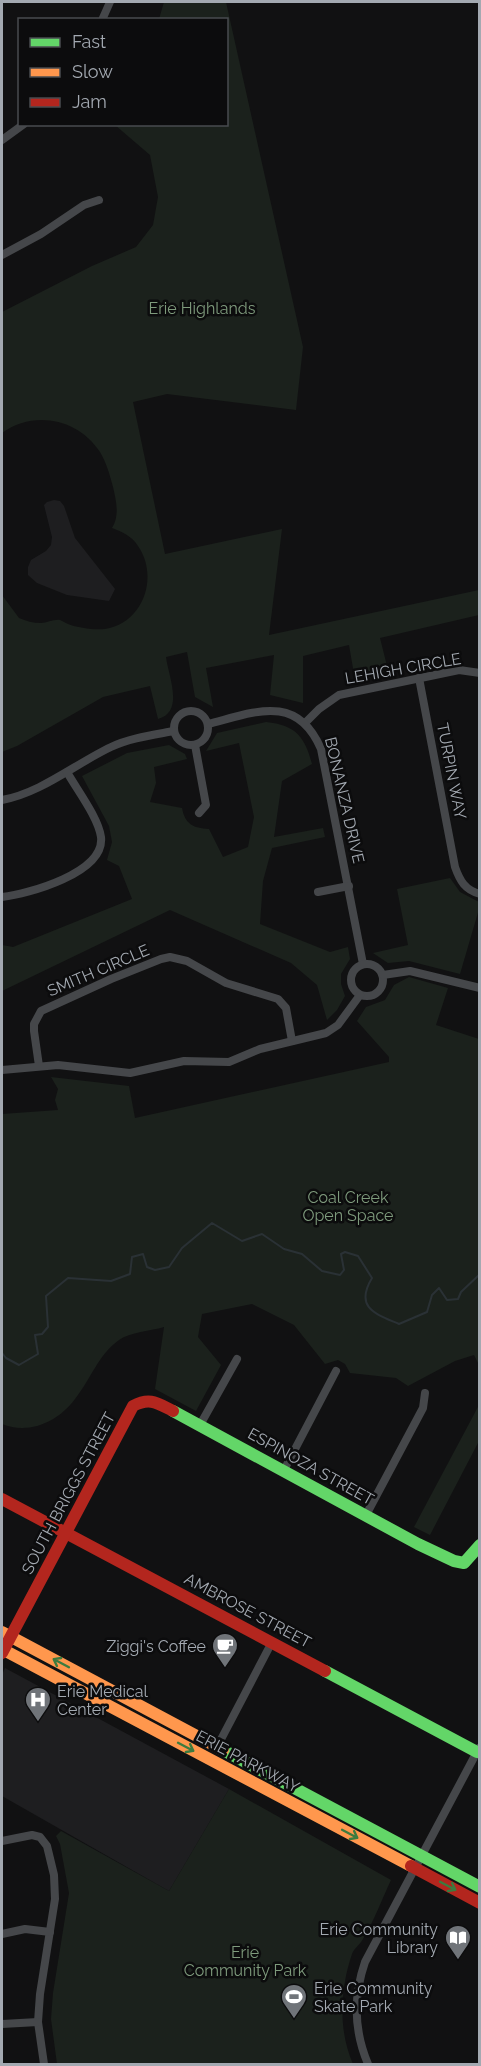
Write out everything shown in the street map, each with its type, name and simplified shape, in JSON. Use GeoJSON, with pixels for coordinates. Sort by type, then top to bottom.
{"type":"FeatureCollection","features":[{"type":"Feature","properties":{"kind":"street"},"geometry":{"type":"LineString","coordinates":[[103,18],[110,2]]}},
{"type":"Feature","properties":{"kind":"street"},"geometry":{"type":"LineString","coordinates":[[2,140],[21,126]]}},
{"type":"Feature","properties":{"kind":"street"},"geometry":{"type":"LineString","coordinates":[[2,255],[41,234],[84,205],[99,200]]}},
{"type":"Feature","properties":{"kind":"street","name":"LEHIGH CIRCLE"},"geometry":{"type":"LineString","coordinates":[[305,723],[319,709],[339,695],[459,670],[480,673]]}},
{"type":"Feature","properties":{"kind":"street","name":"TURPIN WAY"},"geometry":{"type":"LineString","coordinates":[[419,678],[455,867],[469,891],[480,894]]}},
{"type":"Feature","properties":{"kind":"street"},"geometry":{"type":"LineString","coordinates":[[189,711],[201,714],[208,724],[204,740],[195,745],[181,742],[174,731],[179,716],[189,711]]}},
{"type":"Feature","properties":{"kind":"street","name":"BONANZA DRIVE"},"geometry":{"type":"LineString","coordinates":[[208,724],[273,711],[292,714],[305,723],[314,734],[321,749],[348,884],[318,892]]}},
{"type":"Feature","properties":{"kind":"street"},"geometry":{"type":"LineString","coordinates":[[2,800],[19,797],[110,747],[126,741],[174,731]]}},
{"type":"Feature","properties":{"kind":"street"},"geometry":{"type":"LineString","coordinates":[[195,745],[206,805],[199,813]]}},
{"type":"Feature","properties":{"kind":"street"},"geometry":{"type":"LineString","coordinates":[[2,897],[17,895],[78,873],[97,855],[101,838],[98,825],[67,772]]}},
{"type":"Feature","properties":{"kind":"street"},"geometry":{"type":"LineString","coordinates":[[348,884],[363,964]]}},
{"type":"Feature","properties":{"kind":"street","name":"SMITH CIRCLE"},"geometry":{"type":"LineString","coordinates":[[39,1066],[34,1024],[41,1011],[111,979],[170,957],[187,961],[218,979],[278,999],[286,1008],[292,1041]]}},
{"type":"Feature","properties":{"kind":"street"},"geometry":{"type":"LineString","coordinates":[[363,964],[373,964],[383,975],[383,986],[371,996],[360,995],[351,981],[354,970],[363,964]]}},
{"type":"Feature","properties":{"kind":"street"},"geometry":{"type":"LineString","coordinates":[[383,975],[410,971],[480,988]]}},
{"type":"Feature","properties":{"kind":"street"},"geometry":{"type":"LineString","coordinates":[[2,1070],[58,1065],[130,1073],[184,1061],[229,1062],[260,1049],[326,1033],[339,1025],[360,995]]}},
{"type":"Feature","properties":{"kind":"street"},"geometry":{"type":"LineString","coordinates":[[200,1425],[237,1359]]}},
{"type":"Feature","properties":{"kind":"street"},"geometry":{"type":"LineString","coordinates":[[284,1470],[336,1371]]}},
{"type":"Feature","properties":{"kind":"street"},"geometry":{"type":"LineString","coordinates":[[366,1515],[423,1408],[425,1393]]}},
{"type":"Feature","properties":{"kind":"street","name":"ESPINOZA STREET"},"geometry":{"type":"LineString","coordinates":[[142,1401],[151,1401],[200,1425],[454,1561],[464,1563],[480,1545]]}},
{"type":"Feature","properties":{"kind":"street","name":"SOUTH BRIGGS STREET"},"geometry":{"type":"LineString","coordinates":[[2,1650],[6,1634],[44,1576],[64,1532],[133,1406],[142,1401]]}},
{"type":"Feature","properties":{"kind":"street","name":"AMBROSE STREET"},"geometry":{"type":"LineString","coordinates":[[2,1499],[133,1566],[478,1750]]}},
{"type":"Feature","properties":{"kind":"street","name":"ERIE PARKWAY"},"geometry":{"type":"LineString","coordinates":[[6,1634],[480,1887]]}},
{"type":"Feature","properties":{"kind":"street"},"geometry":{"type":"LineString","coordinates":[[217,1746],[272,1642]]}},
{"type":"Feature","properties":{"kind":"street","name":"ERIE PARKWAY"},"geometry":{"type":"LineString","coordinates":[[2,1650],[480,1903]]}},
{"type":"Feature","properties":{"kind":"street"},"geometry":{"type":"LineString","coordinates":[[368,2064],[360,2042],[356,2015],[362,1972],[372,1947],[478,1750]]}},
{"type":"Feature","properties":{"kind":"street"},"geometry":{"type":"LineString","coordinates":[[2,1841],[32,1835],[40,1838],[47,1846],[56,1886],[38,2022],[44,2064]]}},
{"type":"Feature","properties":{"kind":"street"},"geometry":{"type":"LineString","coordinates":[[2,1934],[25,1929],[50,1932]]}},
{"type":"Feature","properties":{"kind":"street"},"geometry":{"type":"LineString","coordinates":[[2,2024],[38,2022]]}},
{"type":"Feature","properties":{"kind":"shaded area"},"geometry":{"type":"Polygon","coordinates":[[[54,500],[60,501],[64,506],[75,538],[115,589],[109,601],[67,595],[37,583],[28,575],[31,560],[51,545],[52,537],[44,505],[54,500]]]}},
{"type":"Feature","properties":{"kind":"shaded area"},"geometry":{"type":"Polygon","coordinates":[[[5,1668],[229,1789],[169,1891],[2,1796],[2,1675],[5,1668]]]}},
{"type":"Feature","properties":{"kind":"green space","name":"Erie Highlands"},"geometry":{"type":"Polygon","coordinates":[[[164,2],[226,2],[303,347],[296,410],[167,394],[133,402],[165,554],[282,529],[269,635],[479,590],[479,615],[380,638],[389,674],[355,680],[349,645],[303,656],[303,703],[270,695],[274,655],[206,668],[213,707],[195,697],[187,652],[166,657],[173,701],[166,715],[158,719],[150,686],[103,697],[17,746],[2,752],[2,595],[19,618],[24,620],[41,623],[60,620],[81,628],[105,629],[130,618],[144,596],[147,584],[144,558],[138,546],[130,537],[112,528],[117,513],[113,487],[104,460],[91,440],[80,431],[54,421],[27,421],[2,433],[2,312],[92,266],[136,247],[153,225],[158,197],[150,155],[116,126],[228,126],[228,18],[159,18],[164,2]]]}},
{"type":"Feature","properties":{"kind":"green space"},"geometry":{"type":"Polygon","coordinates":[[[266,722],[285,726],[298,734],[306,746],[312,764],[282,781],[274,837],[323,828],[325,837],[272,848],[263,881],[260,924],[330,952],[348,947],[350,959],[341,974],[345,996],[337,1010],[327,1020],[317,985],[291,963],[170,910],[2,991],[2,945],[13,947],[132,899],[119,866],[107,860],[112,842],[109,826],[82,776],[127,753],[169,745],[185,754],[187,759],[154,767],[156,783],[150,802],[182,808],[185,818],[191,824],[198,828],[209,829],[223,857],[248,847],[254,817],[239,743],[206,751],[217,733],[266,722]]]}},
{"type":"Feature","properties":{"kind":"green space"},"geometry":{"type":"Polygon","coordinates":[[[450,878],[460,892],[479,902],[460,974],[409,961],[388,963],[373,953],[408,945],[397,889],[450,878]]]}},
{"type":"Feature","properties":{"kind":"green space","name":"Coal Creek Open Space"},"geometry":{"type":"Polygon","coordinates":[[[409,977],[448,988],[436,1025],[479,1039],[479,1365],[474,1355],[455,1361],[408,1386],[396,1378],[350,1373],[345,1364],[338,1360],[325,1364],[294,1325],[252,1304],[202,1314],[198,1337],[221,1365],[196,1411],[155,1389],[164,1327],[135,1333],[119,1340],[100,1360],[75,1399],[52,1420],[22,1428],[2,1424],[2,1114],[58,1110],[55,1100],[58,1089],[51,1077],[129,1086],[135,1118],[389,1062],[389,1057],[357,1021],[366,1007],[385,1000],[394,985],[409,977]]]}},
{"type":"Feature","properties":{"kind":"green space"},"geometry":{"type":"Polygon","coordinates":[[[479,1405],[479,1441],[430,1535],[414,1527],[479,1405]]]}},
{"type":"Feature","properties":{"kind":"green space","name":"Erie Community Park"},"geometry":{"type":"Polygon","coordinates":[[[229,1789],[391,1880],[367,1932],[353,1952],[345,1981],[343,2023],[353,2064],[57,2064],[51,2019],[69,1893],[60,1844],[56,1836],[61,1831],[169,1891],[229,1789]]]}},
{"type":"Feature","properties":{"kind":"waterway"},"geometry":{"type":"LineString","coordinates":[[2,1353],[19,1365],[38,1354],[35,1335],[42,1334],[48,1327],[46,1296],[68,1278],[111,1281],[130,1274],[132,1257],[143,1254],[147,1267],[155,1270],[169,1267],[182,1248],[212,1223],[242,1241],[262,1234],[284,1249],[302,1254],[322,1271],[340,1275],[344,1270],[341,1254],[345,1252],[358,1256],[372,1278],[365,1296],[370,1308],[399,1324],[427,1312],[432,1295],[439,1288],[447,1300],[458,1299],[461,1292],[480,1274]]}},
{"type":"Feature","properties":{"kind":"traffic: fast"},"geometry":{"type":"LineString","coordinates":[[173,1411],[418,1544],[454,1561],[464,1563],[480,1545]]}},
{"type":"Feature","properties":{"kind":"traffic: fast"},"geometry":{"type":"LineString","coordinates":[[325,1671],[477,1752]]}},
{"type":"Feature","properties":{"kind":"traffic: fast"},"geometry":{"type":"LineString","coordinates":[[223,1750],[480,1887]]}},
{"type":"Feature","properties":{"kind":"traffic: slow"},"geometry":{"type":"LineString","coordinates":[[2,1632],[223,1750]]}},
{"type":"Feature","properties":{"kind":"traffic: slow"},"geometry":{"type":"LineString","coordinates":[[2,1649],[411,1866]]}},
{"type":"Feature","properties":{"kind":"traffic: jam"},"geometry":{"type":"LineString","coordinates":[[2,1653],[133,1406],[149,1402],[173,1411]]}},
{"type":"Feature","properties":{"kind":"traffic: jam"},"geometry":{"type":"LineString","coordinates":[[2,1499],[325,1671]]}},
{"type":"Feature","properties":{"kind":"traffic: jam"},"geometry":{"type":"LineString","coordinates":[[411,1866],[480,1903]]}},
{"type":"Feature","properties":{"kind":"place","name":"Ziggi's Coffee"},"geometry":{"type":"Point","coordinates":[225,1669]}},
{"type":"Feature","properties":{"kind":"place","name":"Erie Medical Center"},"geometry":{"type":"Point","coordinates":[38,1723]}},
{"type":"Feature","properties":{"kind":"place","name":"Erie Community Library"},"geometry":{"type":"Point","coordinates":[458,1961]}},
{"type":"Feature","properties":{"kind":"place","name":"Erie Community Skate Park"},"geometry":{"type":"Point","coordinates":[294,2020]}}]}
